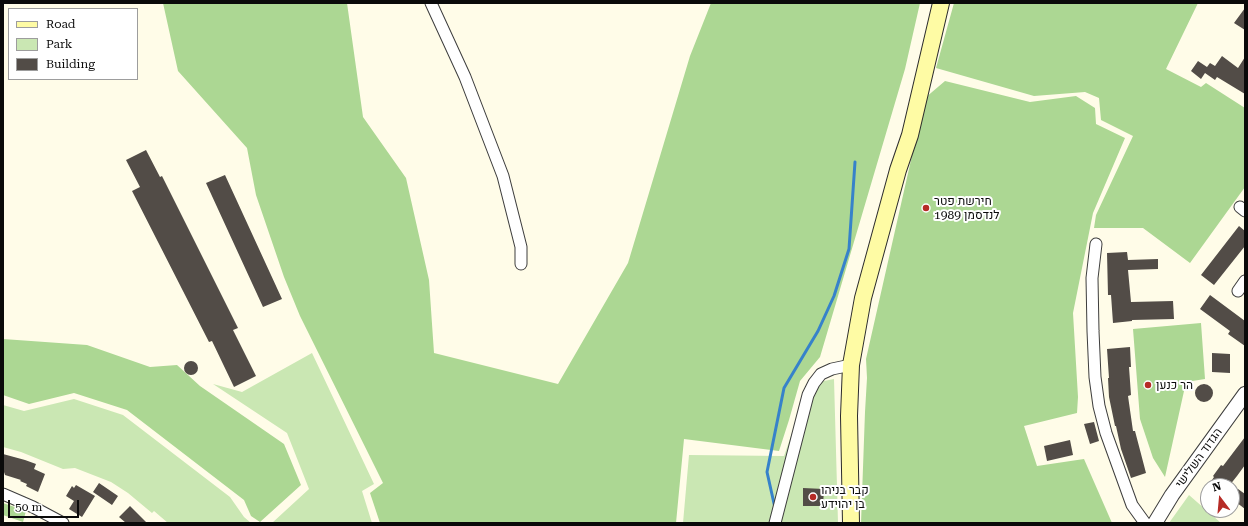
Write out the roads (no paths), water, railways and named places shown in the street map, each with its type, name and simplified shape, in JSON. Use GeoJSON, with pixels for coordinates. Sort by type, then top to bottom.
{"type":"FeatureCollection","features":[{"type":"Feature","properties":{"kind":"main road"},"geometry":{"type":"LineString","coordinates":[[851,523],[849,416],[851,365],[863,298],[898,170],[910,135],[941,3]]}},
{"type":"Feature","properties":{"kind":"street"},"geometry":{"type":"LineString","coordinates":[[431,3],[465,77],[502,176],[521,247],[520,264]]}},
{"type":"Feature","properties":{"kind":"street"},"geometry":{"type":"LineString","coordinates":[[1096,244],[1092,278],[1093,331],[1095,377],[1100,406],[1106,433],[1132,505],[1145,523]]}},
{"type":"Feature","properties":{"kind":"street"},"geometry":{"type":"LineString","coordinates":[[1238,291],[1245,281]]}},
{"type":"Feature","properties":{"kind":"street"},"geometry":{"type":"LineString","coordinates":[[775,523],[808,395],[814,383],[822,374],[832,369],[851,365]]}},
{"type":"Feature","properties":{"kind":"street","name":"הגדוד השלישי"},"geometry":{"type":"LineString","coordinates":[[1155,523],[1172,495],[1243,402]]}},
{"type":"Feature","properties":{"kind":"street"},"geometry":{"type":"LineString","coordinates":[[3,494],[33,507],[63,523]]}},
{"type":"Feature","properties":{"kind":"waterway"},"geometry":{"type":"LineString","coordinates":[[775,508],[767,472],[784,388],[818,331],[834,296],[849,249],[855,162]]}},
{"type":"Feature","properties":{"kind":"place","name":"חירשת פטר לנדסמן 1989"},"geometry":{"type":"Point","coordinates":[926,208]}},
{"type":"Feature","properties":{"kind":"place","name":"הר כנען"},"geometry":{"type":"Point","coordinates":[1148,385]}},
{"type":"Feature","properties":{"kind":"place","name":"קבר בניהו בן יהוידע"},"geometry":{"type":"Point","coordinates":[813,497]}}]}
